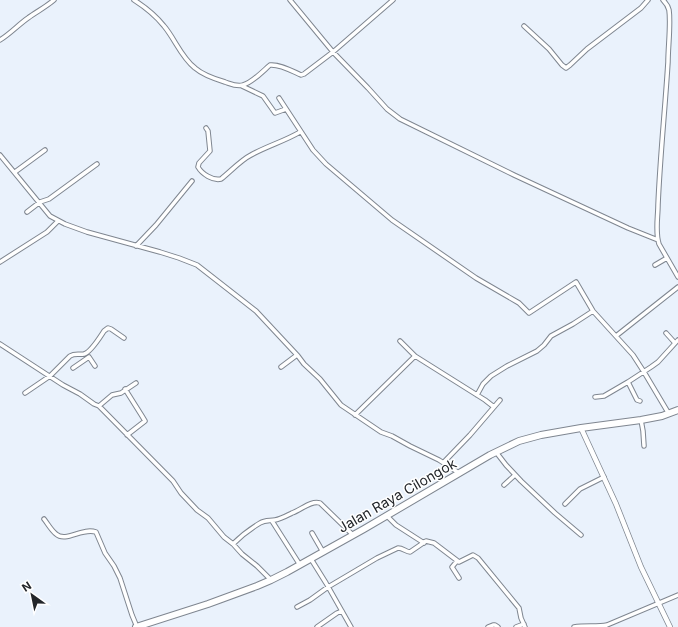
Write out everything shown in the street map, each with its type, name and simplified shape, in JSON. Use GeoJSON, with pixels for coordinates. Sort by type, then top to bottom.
{"type":"FeatureCollection","features":[{"type":"Feature","properties":{"kind":"highway","name":"Jalan Raya Cilongok"},"geometry":{"type":"LineString","coordinates":[[139,626],[214,602],[271,580],[311,559],[508,446],[524,440],[549,434],[640,420],[669,414],[678,410]]}},
{"type":"Feature","properties":{"kind":"street"},"geometry":{"type":"LineString","coordinates":[[0,40],[26,19],[54,0]]}},
{"type":"Feature","properties":{"kind":"street"},"geometry":{"type":"LineString","coordinates":[[134,0],[163,24],[184,56],[195,68],[220,80],[242,86],[263,96],[275,113],[286,109]]}},
{"type":"Feature","properties":{"kind":"street"},"geometry":{"type":"LineString","coordinates":[[290,0],[333,52],[387,110],[400,119],[514,175],[628,228],[658,240]]}},
{"type":"Feature","properties":{"kind":"street"},"geometry":{"type":"LineString","coordinates":[[242,86],[257,77],[272,64],[301,75],[304,74],[333,52],[393,0]]}},
{"type":"Feature","properties":{"kind":"street"},"geometry":{"type":"LineString","coordinates":[[524,26],[549,49],[566,68],[582,52],[641,8],[648,0]]}},
{"type":"Feature","properties":{"kind":"street"},"geometry":{"type":"LineString","coordinates":[[663,0],[669,12],[669,24],[667,79],[658,187],[658,240],[678,277]]}},
{"type":"Feature","properties":{"kind":"street"},"geometry":{"type":"LineString","coordinates":[[279,98],[300,132],[322,161],[392,220],[476,278],[520,303],[529,313],[576,282],[593,311],[633,355],[669,414]]}},
{"type":"Feature","properties":{"kind":"street"},"geometry":{"type":"LineString","coordinates":[[206,128],[208,131],[210,151],[199,163],[198,167],[199,170],[218,180],[251,155],[300,132]]}},
{"type":"Feature","properties":{"kind":"street"},"geometry":{"type":"LineString","coordinates":[[15,172],[45,150]]}},
{"type":"Feature","properties":{"kind":"street"},"geometry":{"type":"LineString","coordinates":[[0,155],[50,216],[58,221],[88,232],[179,258],[197,265],[256,311],[304,364],[320,379],[341,405],[381,432],[444,462],[459,473]]}},
{"type":"Feature","properties":{"kind":"street"},"geometry":{"type":"LineString","coordinates":[[27,212],[40,202],[55,195],[97,164]]}},
{"type":"Feature","properties":{"kind":"street"},"geometry":{"type":"LineString","coordinates":[[136,246],[192,181]]}},
{"type":"Feature","properties":{"kind":"street"},"geometry":{"type":"LineString","coordinates":[[0,262],[47,232],[58,221]]}},
{"type":"Feature","properties":{"kind":"street"},"geometry":{"type":"LineString","coordinates":[[655,265],[667,258]]}},
{"type":"Feature","properties":{"kind":"street"},"geometry":{"type":"LineString","coordinates":[[616,336],[678,287]]}},
{"type":"Feature","properties":{"kind":"street"},"geometry":{"type":"LineString","coordinates":[[477,394],[483,384],[491,376],[537,351],[544,345],[550,336],[593,311]]}},
{"type":"Feature","properties":{"kind":"street"},"geometry":{"type":"LineString","coordinates":[[25,393],[50,376],[73,354],[82,354],[90,350],[108,328],[111,328],[124,338]]}},
{"type":"Feature","properties":{"kind":"street"},"geometry":{"type":"LineString","coordinates":[[595,398],[604,396],[658,362],[677,342],[666,333]]}},
{"type":"Feature","properties":{"kind":"street"},"geometry":{"type":"LineString","coordinates":[[400,341],[415,356],[477,394],[494,407]]}},
{"type":"Feature","properties":{"kind":"street"},"geometry":{"type":"LineString","coordinates":[[0,344],[63,385],[99,406],[174,481],[181,493],[197,510],[208,518],[224,537],[271,580]]}},
{"type":"Feature","properties":{"kind":"street"},"geometry":{"type":"LineString","coordinates":[[86,353],[95,366]]}},
{"type":"Feature","properties":{"kind":"street"},"geometry":{"type":"LineString","coordinates":[[281,367],[297,355]]}},
{"type":"Feature","properties":{"kind":"street"},"geometry":{"type":"LineString","coordinates":[[355,415],[415,356]]}},
{"type":"Feature","properties":{"kind":"street"},"geometry":{"type":"LineString","coordinates":[[73,368],[89,358]]}},
{"type":"Feature","properties":{"kind":"street"},"geometry":{"type":"LineString","coordinates":[[628,382],[637,400],[640,400]]}},
{"type":"Feature","properties":{"kind":"street"},"geometry":{"type":"LineString","coordinates":[[99,406],[112,395],[120,393],[136,383]]}},
{"type":"Feature","properties":{"kind":"street"},"geometry":{"type":"LineString","coordinates":[[126,389],[145,421],[127,435]]}},
{"type":"Feature","properties":{"kind":"street"},"geometry":{"type":"LineString","coordinates":[[444,462],[500,400]]}},
{"type":"Feature","properties":{"kind":"street"},"geometry":{"type":"LineString","coordinates":[[640,420],[643,430],[644,446]]}},
{"type":"Feature","properties":{"kind":"street"},"geometry":{"type":"LineString","coordinates":[[581,428],[622,518],[641,567],[670,627]]}},
{"type":"Feature","properties":{"kind":"street"},"geometry":{"type":"LineString","coordinates":[[496,452],[515,474],[555,513],[581,535]]}},
{"type":"Feature","properties":{"kind":"street"},"geometry":{"type":"LineString","coordinates":[[504,485],[515,474]]}},
{"type":"Feature","properties":{"kind":"street"},"geometry":{"type":"LineString","coordinates":[[565,504],[580,488],[604,477]]}},
{"type":"Feature","properties":{"kind":"street"},"geometry":{"type":"LineString","coordinates":[[233,544],[261,522],[286,516],[310,503],[318,502],[353,534]]}},
{"type":"Feature","properties":{"kind":"street"},"geometry":{"type":"LineString","coordinates":[[387,516],[396,525],[424,542],[434,543],[457,561],[460,562],[473,555],[478,558],[519,608],[525,625],[516,627]]}},
{"type":"Feature","properties":{"kind":"street"},"geometry":{"type":"LineString","coordinates":[[44,519],[58,536],[66,537],[80,532],[96,532],[105,553],[120,578],[132,616],[139,626]]}},
{"type":"Feature","properties":{"kind":"street"},"geometry":{"type":"LineString","coordinates":[[272,520],[300,565]]}},
{"type":"Feature","properties":{"kind":"street"},"geometry":{"type":"LineString","coordinates":[[312,533],[323,552]]}},
{"type":"Feature","properties":{"kind":"street"},"geometry":{"type":"LineString","coordinates":[[297,607],[376,558],[400,548],[410,552],[424,542]]}},
{"type":"Feature","properties":{"kind":"street"},"geometry":{"type":"LineString","coordinates":[[311,559],[351,627]]}},
{"type":"Feature","properties":{"kind":"street"},"geometry":{"type":"LineString","coordinates":[[457,561],[452,567],[459,578]]}},
{"type":"Feature","properties":{"kind":"street"},"geometry":{"type":"LineString","coordinates":[[574,627],[604,626],[678,595]]}},
{"type":"Feature","properties":{"kind":"street"},"geometry":{"type":"LineString","coordinates":[[317,627],[342,611]]}},
{"type":"Feature","properties":{"kind":"street"},"geometry":{"type":"LineString","coordinates":[[488,627],[493,625],[498,627]]}}]}
